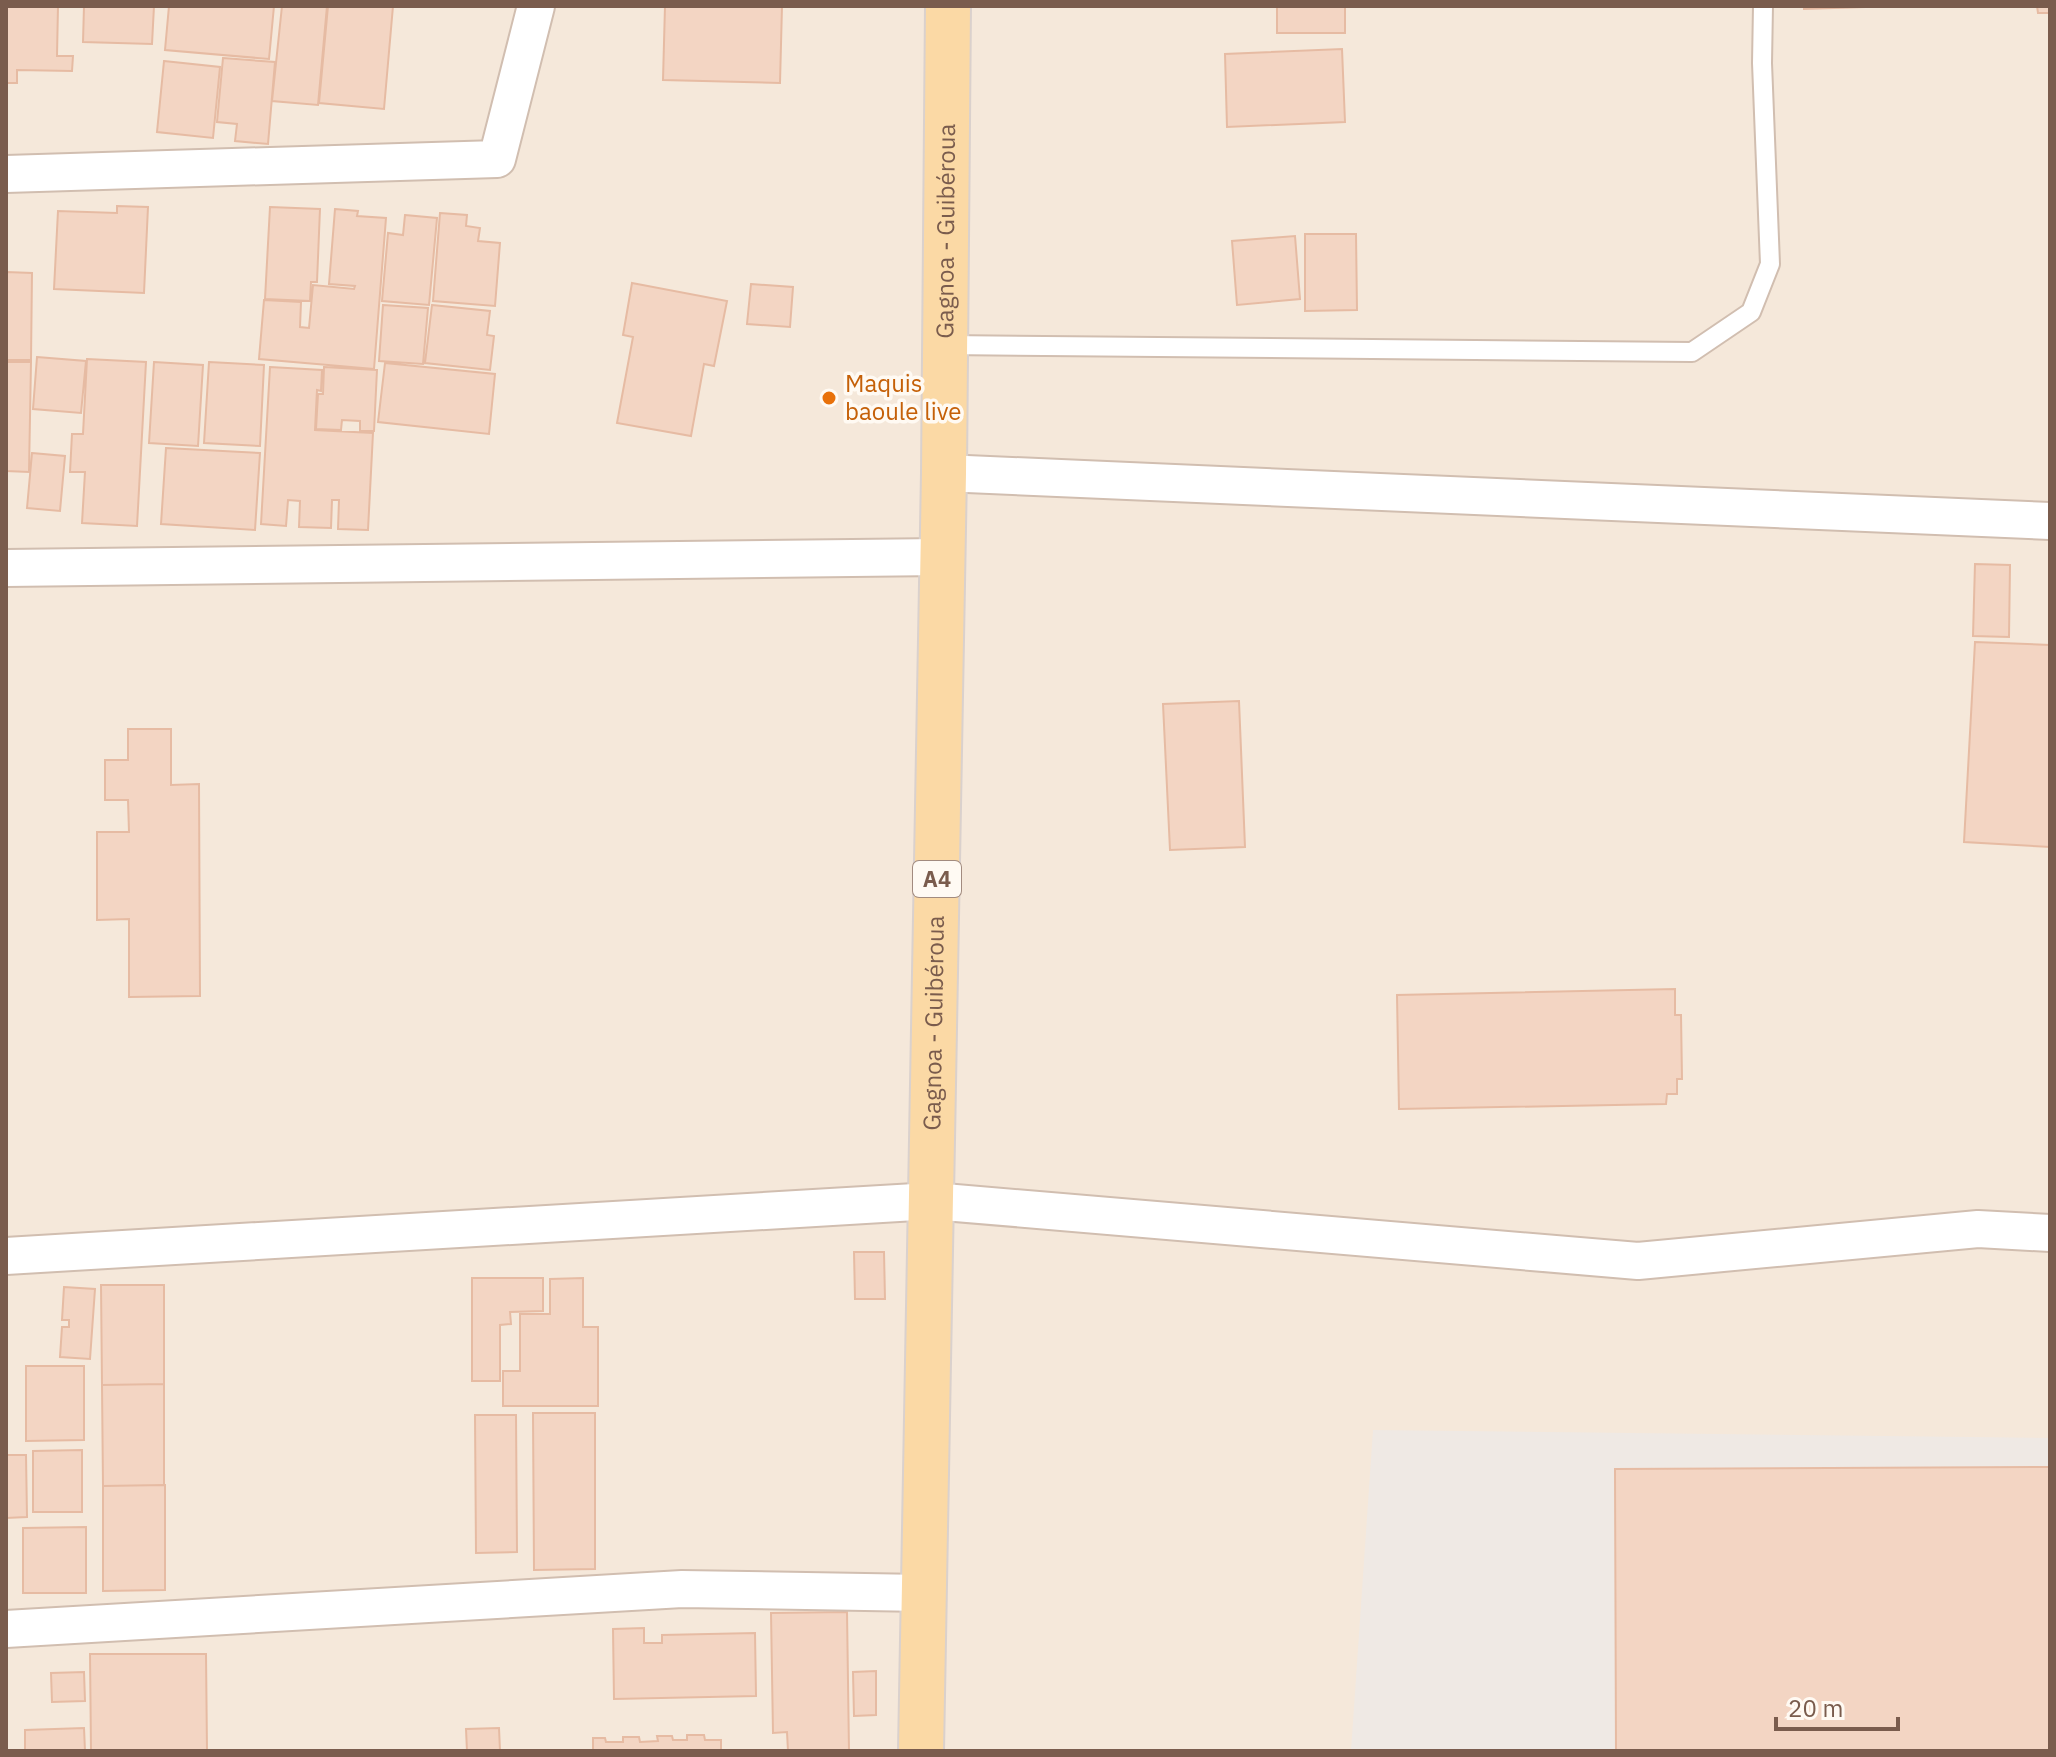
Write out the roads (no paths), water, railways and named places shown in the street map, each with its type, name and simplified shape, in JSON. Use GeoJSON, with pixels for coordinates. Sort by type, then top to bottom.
{"type":"FeatureCollection","features":[{"type":"Feature","properties":{"kind":"main road","name":"Gagnoa - Guibéroua"},"geometry":{"type":"LineString","coordinates":[[921,1751],[944,473],[948,6]]}},
{"type":"Feature","properties":{"kind":"street"},"geometry":{"type":"LineString","coordinates":[[6,174],[497,159],[536,6]]}},
{"type":"Feature","properties":{"kind":"street"},"geometry":{"type":"LineString","coordinates":[[944,473],[2050,521]]}},
{"type":"Feature","properties":{"kind":"street"},"geometry":{"type":"LineString","coordinates":[[6,568],[942,557]]}},
{"type":"Feature","properties":{"kind":"street"},"geometry":{"type":"LineString","coordinates":[[6,1256],[932,1201],[1638,1261],[1978,1229],[2050,1233]]}},
{"type":"Feature","properties":{"kind":"street"},"geometry":{"type":"LineString","coordinates":[[6,1629],[682,1589],[924,1593]]}},
{"type":"Feature","properties":{"kind":"lane"},"geometry":{"type":"LineString","coordinates":[[945,345],[1692,352],[1751,312],[1770,264],[1762,63],[1763,6]]}},
{"type":"Feature","properties":{"kind":"place","name":"Maquis baoule live"},"geometry":{"type":"Point","coordinates":[829,398]}}]}
